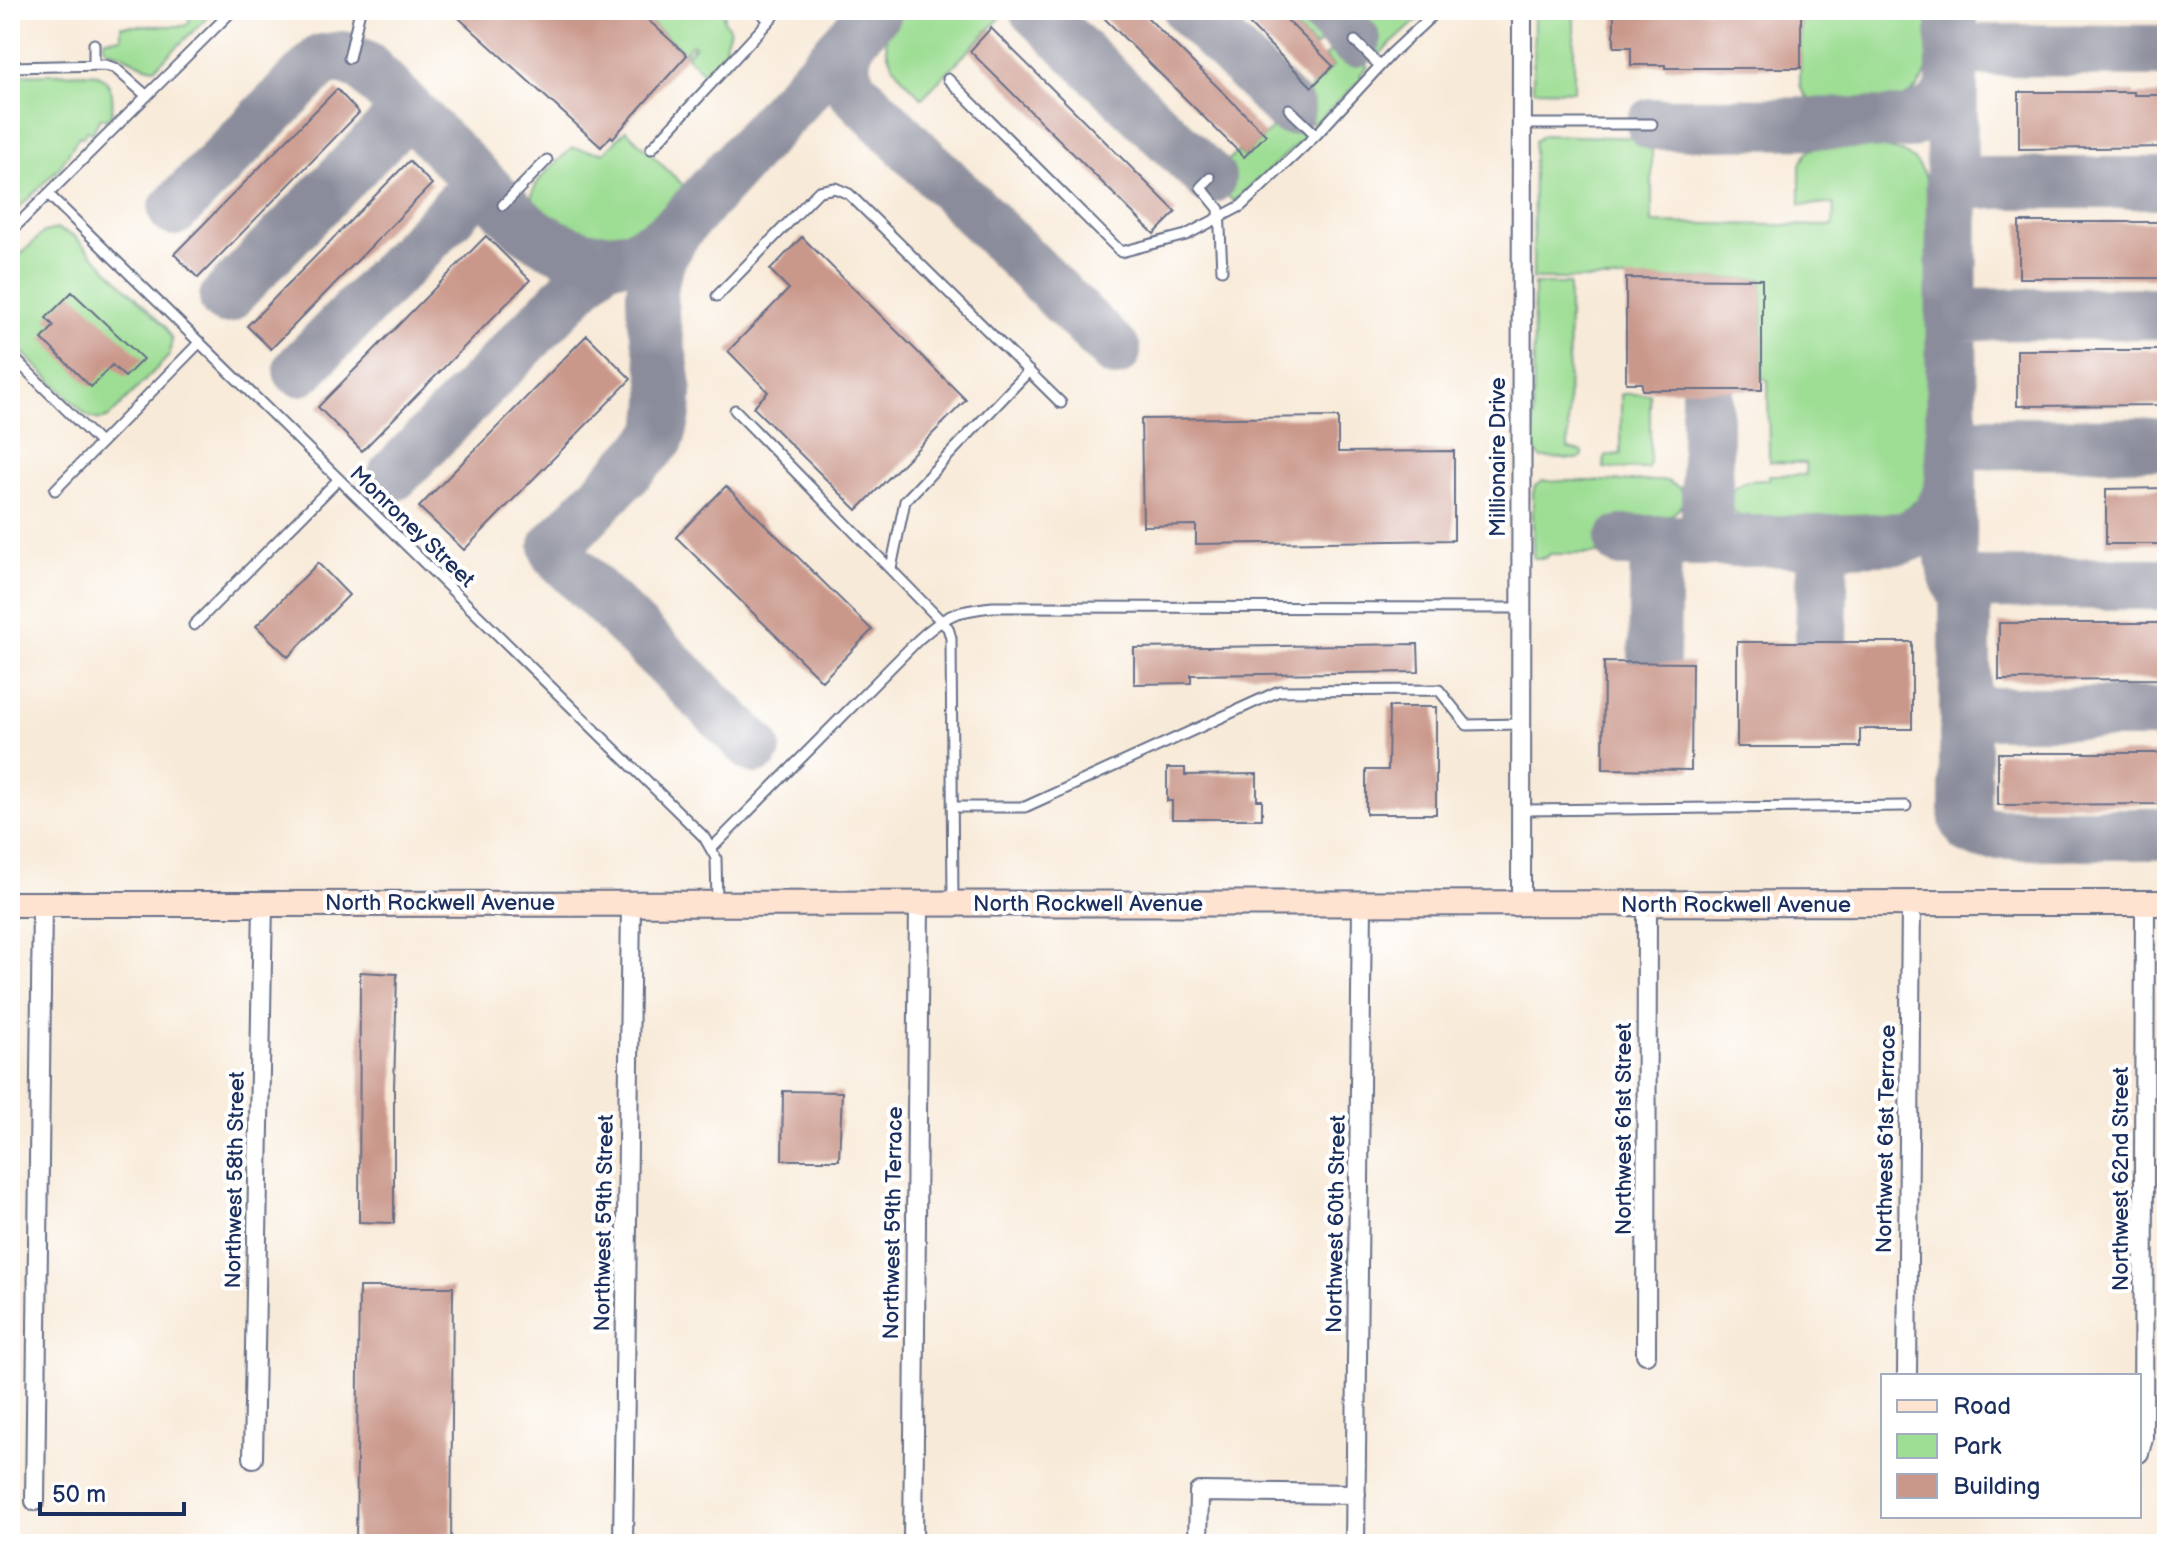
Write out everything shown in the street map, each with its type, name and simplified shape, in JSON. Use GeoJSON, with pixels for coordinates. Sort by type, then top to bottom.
{"type":"FeatureCollection","features":[{"type":"Feature","properties":{"kind":"main road","name":"North Rockwell Avenue"},"geometry":{"type":"LineString","coordinates":[[10,904],[2156,903]]}},
{"type":"Feature","properties":{"kind":"street","name":"Millionaire Drive"},"geometry":{"type":"LineString","coordinates":[[1521,904],[1522,10]]}},
{"type":"Feature","properties":{"kind":"street","name":"Northwest 59th Street"},"geometry":{"type":"LineString","coordinates":[[623,1544],[631,902]]}},
{"type":"Feature","properties":{"kind":"street","name":"Northwest 58th Street"},"geometry":{"type":"LineString","coordinates":[[253,1458],[263,903]]}},
{"type":"Feature","properties":{"kind":"street","name":"Northwest 59th Terrace"},"geometry":{"type":"LineString","coordinates":[[913,1544],[919,903]]}},
{"type":"Feature","properties":{"kind":"street","name":"Northwest 61st Terrace"},"geometry":{"type":"LineString","coordinates":[[1907,1374],[1911,903]]}},
{"type":"Feature","properties":{"kind":"street","name":"Northwest 62nd Street"},"geometry":{"type":"LineString","coordinates":[[2141,1446],[2156,903]]}},
{"type":"Feature","properties":{"kind":"street"},"geometry":{"type":"LineString","coordinates":[[35,1501],[42,904]]}},
{"type":"Feature","properties":{"kind":"street","name":"Northwest 60th Street"},"geometry":{"type":"LineString","coordinates":[[1355,1544],[1362,904]]}},
{"type":"Feature","properties":{"kind":"street","name":"Northwest 61st Street"},"geometry":{"type":"LineString","coordinates":[[1646,1354],[1647,904]]}},
{"type":"Feature","properties":{"kind":"street"},"geometry":{"type":"LineString","coordinates":[[1198,1544],[1199,1492],[1356,1494]]}},
{"type":"Feature","properties":{"kind":"lane"},"geometry":{"type":"LineString","coordinates":[[10,232],[233,10]]}},
{"type":"Feature","properties":{"kind":"lane"},"geometry":{"type":"LineString","coordinates":[[349,58],[360,10]]}},
{"type":"Feature","properties":{"kind":"lane"},"geometry":{"type":"LineString","coordinates":[[758,10],[769,20]]}},
{"type":"Feature","properties":{"kind":"lane"},"geometry":{"type":"LineString","coordinates":[[651,149],[779,10]]}},
{"type":"Feature","properties":{"kind":"lane"},"geometry":{"type":"LineString","coordinates":[[948,79],[1121,252],[1186,235],[1241,206],[1316,135],[1438,10]]}},
{"type":"Feature","properties":{"kind":"lane"},"geometry":{"type":"LineString","coordinates":[[1355,41],[1380,66]]}},
{"type":"Feature","properties":{"kind":"lane"},"geometry":{"type":"LineString","coordinates":[[94,44],[94,65]]}},
{"type":"Feature","properties":{"kind":"lane"},"geometry":{"type":"LineString","coordinates":[[10,67],[94,65],[115,68],[147,96]]}},
{"type":"Feature","properties":{"kind":"lane"},"geometry":{"type":"LineString","coordinates":[[1289,109],[1316,135]]}},
{"type":"Feature","properties":{"kind":"lane"},"geometry":{"type":"LineString","coordinates":[[1521,124],[1652,124]]}},
{"type":"Feature","properties":{"kind":"lane"},"geometry":{"type":"LineString","coordinates":[[503,205],[547,160]]}},
{"type":"Feature","properties":{"kind":"lane"},"geometry":{"type":"LineString","coordinates":[[1210,178],[1201,187],[1219,209],[1222,270]]}},
{"type":"Feature","properties":{"kind":"lane"},"geometry":{"type":"LineString","coordinates":[[717,296],[819,191],[835,188],[849,194],[1061,403]]}},
{"type":"Feature","properties":{"kind":"lane","name":"Monroney Street"},"geometry":{"type":"LineString","coordinates":[[48,194],[712,848]]}},
{"type":"Feature","properties":{"kind":"lane"},"geometry":{"type":"LineString","coordinates":[[55,490],[200,342]]}},
{"type":"Feature","properties":{"kind":"lane"},"geometry":{"type":"LineString","coordinates":[[10,354],[100,443]]}},
{"type":"Feature","properties":{"kind":"lane"},"geometry":{"type":"LineString","coordinates":[[891,568],[905,501],[1029,371]]}},
{"type":"Feature","properties":{"kind":"lane"},"geometry":{"type":"LineString","coordinates":[[735,410],[948,628],[951,638],[953,903]]}},
{"type":"Feature","properties":{"kind":"lane"},"geometry":{"type":"LineString","coordinates":[[194,625],[339,479]]}},
{"type":"Feature","properties":{"kind":"lane"},"geometry":{"type":"LineString","coordinates":[[717,902],[718,872],[712,848],[942,619],[971,609],[993,607],[1521,608]]}},
{"type":"Feature","properties":{"kind":"lane"},"geometry":{"type":"LineString","coordinates":[[952,807],[1025,807],[1279,691],[1439,690],[1467,725],[1521,724]]}},
{"type":"Feature","properties":{"kind":"lane"},"geometry":{"type":"LineString","coordinates":[[1521,810],[1906,806]]}},
{"type":"Feature","properties":{"kind":"green space"},"geometry":{"type":"Polygon","coordinates":[[[190,10],[215,10],[155,68],[106,50],[103,44],[105,39],[121,38],[121,26],[184,26],[189,23],[190,10]]]}},
{"type":"Feature","properties":{"kind":"green space"},"geometry":{"type":"Polygon","coordinates":[[[637,10],[719,10],[730,30],[727,47],[704,73],[686,56],[695,46],[692,44],[685,53],[637,10]]]}},
{"type":"Feature","properties":{"kind":"green space"},"geometry":{"type":"Polygon","coordinates":[[[900,10],[1008,10],[922,98],[895,68],[886,46],[891,23],[900,10]]]}},
{"type":"Feature","properties":{"kind":"green space"},"geometry":{"type":"Polygon","coordinates":[[[1298,10],[1311,10],[1326,25],[1326,37],[1315,47],[1288,21],[1298,10]]]}},
{"type":"Feature","properties":{"kind":"green space"},"geometry":{"type":"Polygon","coordinates":[[[1344,10],[1373,10],[1381,18],[1389,10],[1428,10],[1379,55],[1373,54],[1360,38],[1364,33],[1344,10]]]}},
{"type":"Feature","properties":{"kind":"green space"},"geometry":{"type":"Polygon","coordinates":[[[1534,10],[1574,10],[1574,91],[1533,90],[1534,10]]]}},
{"type":"Feature","properties":{"kind":"green space"},"geometry":{"type":"Polygon","coordinates":[[[1801,10],[1930,10],[1931,53],[1924,77],[1909,94],[1888,102],[1839,104],[1810,99],[1803,93],[1800,84],[1801,10]]]}},
{"type":"Feature","properties":{"kind":"green space"},"geometry":{"type":"Polygon","coordinates":[[[1335,47],[1351,49],[1368,66],[1360,75],[1363,78],[1314,124],[1293,107],[1333,66],[1325,57],[1335,47]]]}},
{"type":"Feature","properties":{"kind":"green space"},"geometry":{"type":"Polygon","coordinates":[[[89,73],[107,82],[112,102],[111,116],[105,120],[101,117],[92,133],[87,130],[83,137],[79,136],[60,167],[10,217],[12,75],[89,73]]]}},
{"type":"Feature","properties":{"kind":"green space"},"geometry":{"type":"Polygon","coordinates":[[[1285,115],[1306,136],[1236,200],[1232,200],[1210,179],[1238,151],[1244,157],[1285,115]]]}},
{"type":"Feature","properties":{"kind":"green space"},"geometry":{"type":"Polygon","coordinates":[[[626,130],[685,187],[642,230],[612,240],[588,238],[546,220],[532,201],[534,189],[541,178],[572,148],[604,153],[626,130]]]}},
{"type":"Feature","properties":{"kind":"green space"},"geometry":{"type":"Polygon","coordinates":[[[1543,135],[1646,138],[1652,145],[1652,223],[1833,226],[1834,204],[1800,205],[1800,165],[1808,151],[1827,146],[1883,148],[1895,150],[1914,160],[1930,183],[1930,472],[1920,497],[1903,512],[1886,519],[1744,519],[1737,514],[1732,509],[1730,493],[1738,485],[1752,480],[1769,480],[1769,475],[1806,475],[1805,463],[1769,462],[1768,380],[1762,379],[1762,279],[1533,279],[1534,147],[1535,141],[1543,135]]]}},
{"type":"Feature","properties":{"kind":"green space"},"geometry":{"type":"Polygon","coordinates":[[[57,229],[74,236],[165,326],[172,340],[169,356],[109,417],[103,419],[86,415],[10,340],[10,265],[44,232],[57,229]]]}},
{"type":"Feature","properties":{"kind":"green space"},"geometry":{"type":"Polygon","coordinates":[[[1534,284],[1569,284],[1568,449],[1583,452],[1578,459],[1541,458],[1533,448],[1534,284]]]}},
{"type":"Feature","properties":{"kind":"green space"},"geometry":{"type":"Polygon","coordinates":[[[1621,394],[1650,394],[1650,464],[1647,469],[1604,468],[1605,456],[1621,454],[1621,394]]]}},
{"type":"Feature","properties":{"kind":"green space"},"geometry":{"type":"Polygon","coordinates":[[[1543,481],[1667,481],[1680,488],[1684,499],[1680,508],[1667,517],[1622,518],[1622,554],[1550,554],[1546,558],[1533,558],[1533,493],[1535,486],[1543,481]]]}},
{"type":"Feature","properties":{"kind":"building"},"geometry":{"type":"Polygon","coordinates":[[[450,10],[637,10],[687,55],[613,138],[611,136],[601,147],[450,10]]]}},
{"type":"Feature","properties":{"kind":"building"},"geometry":{"type":"Polygon","coordinates":[[[1096,10],[1140,10],[1266,135],[1244,157],[1096,10]]]}},
{"type":"Feature","properties":{"kind":"building"},"geometry":{"type":"Polygon","coordinates":[[[1235,10],[1277,10],[1333,66],[1312,87],[1235,10]]]}},
{"type":"Feature","properties":{"kind":"building"},"geometry":{"type":"Polygon","coordinates":[[[1614,10],[1801,10],[1801,68],[1631,65],[1631,47],[1614,47],[1614,10]]]}},
{"type":"Feature","properties":{"kind":"building"},"geometry":{"type":"Polygon","coordinates":[[[991,28],[1176,212],[1154,234],[970,51],[991,28]]]}},
{"type":"Feature","properties":{"kind":"building"},"geometry":{"type":"Polygon","coordinates":[[[337,89],[359,113],[198,278],[174,254],[337,89]]]}},
{"type":"Feature","properties":{"kind":"building"},"geometry":{"type":"Polygon","coordinates":[[[2019,92],[2167,95],[2167,147],[2019,149],[2019,92]]]}},
{"type":"Feature","properties":{"kind":"building"},"geometry":{"type":"Polygon","coordinates":[[[409,161],[432,184],[271,349],[247,326],[409,161]]]}},
{"type":"Feature","properties":{"kind":"building"},"geometry":{"type":"Polygon","coordinates":[[[2019,222],[2167,222],[2167,278],[2019,278],[2019,222]]]}},
{"type":"Feature","properties":{"kind":"building"},"geometry":{"type":"Polygon","coordinates":[[[486,236],[530,280],[362,451],[318,407],[486,236]]]}},
{"type":"Feature","properties":{"kind":"building"},"geometry":{"type":"Polygon","coordinates":[[[802,237],[966,400],[857,510],[753,407],[768,392],[728,351],[789,289],[770,270],[802,237]]]}},
{"type":"Feature","properties":{"kind":"building"},"geometry":{"type":"Polygon","coordinates":[[[1626,278],[1762,279],[1762,390],[1642,390],[1642,383],[1626,383],[1626,278]]]}},
{"type":"Feature","properties":{"kind":"building"},"geometry":{"type":"Polygon","coordinates":[[[72,292],[143,359],[125,377],[112,365],[91,387],[42,339],[54,326],[46,318],[72,292]]]}},
{"type":"Feature","properties":{"kind":"building"},"geometry":{"type":"Polygon","coordinates":[[[587,335],[631,379],[464,550],[419,507],[587,335]]]}},
{"type":"Feature","properties":{"kind":"building"},"geometry":{"type":"Polygon","coordinates":[[[2017,350],[2167,350],[2167,405],[2017,406],[2017,350]]]}},
{"type":"Feature","properties":{"kind":"building"},"geometry":{"type":"Polygon","coordinates":[[[1338,417],[1338,452],[1454,451],[1454,540],[1196,544],[1196,525],[1143,526],[1141,419],[1338,417]]]}},
{"type":"Feature","properties":{"kind":"building"},"geometry":{"type":"Polygon","coordinates":[[[726,486],[872,630],[822,681],[676,537],[726,486]]]}},
{"type":"Feature","properties":{"kind":"building"},"geometry":{"type":"Polygon","coordinates":[[[2167,488],[2167,544],[2106,544],[2106,489],[2167,488]]]}},
{"type":"Feature","properties":{"kind":"building"},"geometry":{"type":"Polygon","coordinates":[[[318,563],[349,595],[288,657],[256,626],[318,563]]]}},
{"type":"Feature","properties":{"kind":"building"},"geometry":{"type":"Polygon","coordinates":[[[1999,623],[2167,623],[2167,679],[1999,680],[1999,623]]]}},
{"type":"Feature","properties":{"kind":"building"},"geometry":{"type":"Polygon","coordinates":[[[1737,642],[1912,642],[1912,729],[1860,729],[1860,747],[1737,747],[1737,642]]]}},
{"type":"Feature","properties":{"kind":"building"},"geometry":{"type":"Polygon","coordinates":[[[1418,644],[1419,672],[1191,675],[1191,683],[1134,684],[1134,648],[1418,644]]]}},
{"type":"Feature","properties":{"kind":"building"},"geometry":{"type":"Polygon","coordinates":[[[1604,662],[1692,663],[1691,770],[1603,769],[1604,662]]]}},
{"type":"Feature","properties":{"kind":"building"},"geometry":{"type":"Polygon","coordinates":[[[1389,707],[1436,707],[1436,814],[1366,814],[1366,770],[1388,770],[1389,707]]]}},
{"type":"Feature","properties":{"kind":"building"},"geometry":{"type":"Polygon","coordinates":[[[1998,753],[2167,753],[2167,804],[1998,805],[1998,753]]]}},
{"type":"Feature","properties":{"kind":"building"},"geometry":{"type":"Polygon","coordinates":[[[1167,768],[1185,768],[1185,775],[1257,774],[1257,800],[1262,800],[1262,819],[1172,819],[1172,801],[1167,801],[1167,768]]]}},
{"type":"Feature","properties":{"kind":"building"},"geometry":{"type":"Polygon","coordinates":[[[360,972],[397,974],[394,1223],[359,1222],[360,972]]]}},
{"type":"Feature","properties":{"kind":"building"},"geometry":{"type":"Polygon","coordinates":[[[783,1091],[842,1092],[839,1160],[782,1160],[783,1091]]]}},
{"type":"Feature","properties":{"kind":"building"},"geometry":{"type":"Polygon","coordinates":[[[359,1287],[453,1287],[451,1544],[356,1544],[359,1287]]]}},
{"type":"Feature","properties":{"kind":"taxiway"},"geometry":{"type":"LineString","coordinates":[[755,748],[557,554],[555,546],[659,438],[666,408],[665,381],[652,307],[653,281],[662,254],[681,225],[877,10]]}},
{"type":"Feature","properties":{"kind":"taxiway"},"geometry":{"type":"LineString","coordinates":[[1035,10],[1210,178]]}},
{"type":"Feature","properties":{"kind":"taxiway"},"geometry":{"type":"LineString","coordinates":[[1189,10],[1289,109]]}},
{"type":"Feature","properties":{"kind":"taxiway"},"geometry":{"type":"LineString","coordinates":[[1324,10],[1355,41]]}},
{"type":"Feature","properties":{"kind":"taxiway"},"geometry":{"type":"LineString","coordinates":[[1952,10],[1951,557],[1953,571],[1965,598],[1965,819],[1971,829],[1982,834],[2167,834]]}},
{"type":"Feature","properties":{"kind":"taxiway"},"geometry":{"type":"LineString","coordinates":[[851,39],[844,65],[853,90],[1115,351]]}},
{"type":"Feature","properties":{"kind":"taxiway"},"geometry":{"type":"LineString","coordinates":[[1952,50],[2167,51]]}},
{"type":"Feature","properties":{"kind":"taxiway"},"geometry":{"type":"LineString","coordinates":[[174,210],[322,60],[343,57],[363,65],[525,227],[565,250],[604,259],[623,257],[661,241],[681,225]]}},
{"type":"Feature","properties":{"kind":"taxiway"},"geometry":{"type":"LineString","coordinates":[[1652,124],[1908,123],[1938,109],[1952,90]]}},
{"type":"Feature","properties":{"kind":"taxiway"},"geometry":{"type":"LineString","coordinates":[[225,298],[408,110]]}},
{"type":"Feature","properties":{"kind":"taxiway"},"geometry":{"type":"LineString","coordinates":[[299,370],[481,183]]}},
{"type":"Feature","properties":{"kind":"taxiway"},"geometry":{"type":"LineString","coordinates":[[1952,183],[2167,183]]}},
{"type":"Feature","properties":{"kind":"taxiway"},"geometry":{"type":"LineString","coordinates":[[394,475],[605,258]]}},
{"type":"Feature","properties":{"kind":"taxiway"},"geometry":{"type":"LineString","coordinates":[[1951,315],[2167,313]]}},
{"type":"Feature","properties":{"kind":"taxiway"},"geometry":{"type":"LineString","coordinates":[[1707,390],[1707,541]]}},
{"type":"Feature","properties":{"kind":"taxiway"},"geometry":{"type":"LineString","coordinates":[[1952,414],[1956,433],[1972,443],[2167,444]]}},
{"type":"Feature","properties":{"kind":"taxiway"},"geometry":{"type":"LineString","coordinates":[[1621,541],[1903,538],[1922,529],[1936,516],[1946,499],[1951,479]]}},
{"type":"Feature","properties":{"kind":"taxiway"},"geometry":{"type":"LineString","coordinates":[[1654,662],[1656,541]]}},
{"type":"Feature","properties":{"kind":"taxiway"},"geometry":{"type":"LineString","coordinates":[[1821,642],[1823,541]]}},
{"type":"Feature","properties":{"kind":"taxiway"},"geometry":{"type":"LineString","coordinates":[[1955,577],[1970,583],[2167,584]]}},
{"type":"Feature","properties":{"kind":"taxiway"},"geometry":{"type":"LineString","coordinates":[[1965,702],[1973,711],[1983,713],[2167,713]]}}]}
